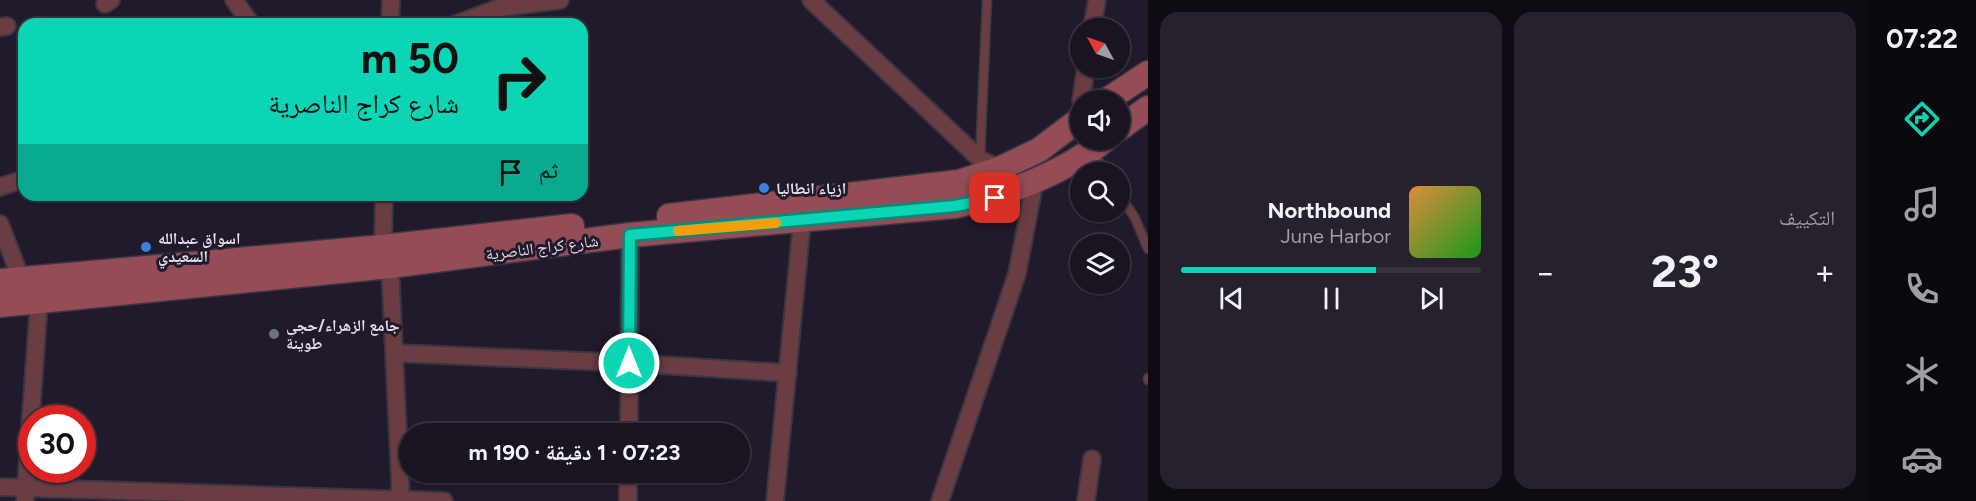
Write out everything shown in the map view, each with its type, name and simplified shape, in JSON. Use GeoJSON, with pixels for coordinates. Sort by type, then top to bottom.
{"type":"FeatureCollection","features":[{"type":"Feature","properties":{"kind":"main road"},"geometry":{"type":"LineString","coordinates":[[1122,90],[1148,73]]}},
{"type":"Feature","properties":{"kind":"main road"},"geometry":{"type":"LineString","coordinates":[[1130,121],[1148,108]]}},
{"type":"Feature","properties":{"kind":"main road","name":"شارع كراج الناصرية"},"geometry":{"type":"LineString","coordinates":[[0,305],[959,182],[989,164],[1039,150],[1070,121]]}},
{"type":"Feature","properties":{"kind":"main road","name":"شارع كراج الناصرية"},"geometry":{"type":"LineString","coordinates":[[11,280],[386,257],[955,206],[995,198],[1035,180],[1089,150]]}},
{"type":"Feature","properties":{"kind":"street"},"geometry":{"type":"LineString","coordinates":[[234,0],[247,18]]}},
{"type":"Feature","properties":{"kind":"street"},"geometry":{"type":"LineString","coordinates":[[390,18],[391,0]]}},
{"type":"Feature","properties":{"kind":"street"},"geometry":{"type":"LineString","coordinates":[[472,18],[499,8],[560,0]]}},
{"type":"Feature","properties":{"kind":"street"},"geometry":{"type":"LineString","coordinates":[[811,0],[989,164]]}},
{"type":"Feature","properties":{"kind":"street"},"geometry":{"type":"LineString","coordinates":[[1094,18],[1097,0]]}},
{"type":"Feature","properties":{"kind":"street"},"geometry":{"type":"LineString","coordinates":[[940,501],[1017,274],[1035,180]]}},
{"type":"Feature","properties":{"kind":"street"},"geometry":{"type":"LineString","coordinates":[[0,187],[18,181]]}},
{"type":"Feature","properties":{"kind":"street"},"geometry":{"type":"LineString","coordinates":[[384,201],[401,500]]}},
{"type":"Feature","properties":{"kind":"street"},"geometry":{"type":"LineString","coordinates":[[775,501],[802,221]]}},
{"type":"Feature","properties":{"kind":"street"},"geometry":{"type":"LineString","coordinates":[[0,224],[11,280]]}},
{"type":"Feature","properties":{"kind":"street"},"geometry":{"type":"LineString","coordinates":[[628,423],[630,235]]}},
{"type":"Feature","properties":{"kind":"street"},"geometry":{"type":"LineString","coordinates":[[25,494],[39,301]]}},
{"type":"Feature","properties":{"kind":"street"},"geometry":{"type":"LineString","coordinates":[[394,352],[788,373]]}},
{"type":"Feature","properties":{"kind":"street"},"geometry":{"type":"LineString","coordinates":[[1086,501],[1092,459]]}},
{"type":"Feature","properties":{"kind":"street"},"geometry":{"type":"LineString","coordinates":[[628,483],[628,501]]}},
{"type":"Feature","properties":{"kind":"street"},"geometry":{"type":"LineString","coordinates":[[0,487],[25,494],[444,501]]}},
{"type":"Feature","properties":{"kind":"lane"},"geometry":{"type":"LineString","coordinates":[[987,0],[989,164]]}},
{"type":"Feature","properties":{"kind":"lane"},"geometry":{"type":"LineString","coordinates":[[1130,210],[1148,249]]}},
{"type":"Feature","properties":{"kind":"slow traffic"},"geometry":{"type":"LineString","coordinates":[[678,231],[776,223]]}},
{"type":"Feature","properties":{"kind":"place","name":"ازياء انطاليا"},"geometry":{"type":"Point","coordinates":[764,188]}},
{"type":"Feature","properties":{"kind":"place","name":"اسواق عبدالله السعيدي"},"geometry":{"type":"Point","coordinates":[146,247]}},
{"type":"Feature","properties":{"kind":"place","name":"جامع الزهراء/حجي طوينة"},"geometry":{"type":"Point","coordinates":[274,334]}},
{"type":"Feature","properties":{"kind":"route"},"geometry":{"type":"LineString","coordinates":[[629,363],[630,235],[955,206],[995,198]]}}]}
